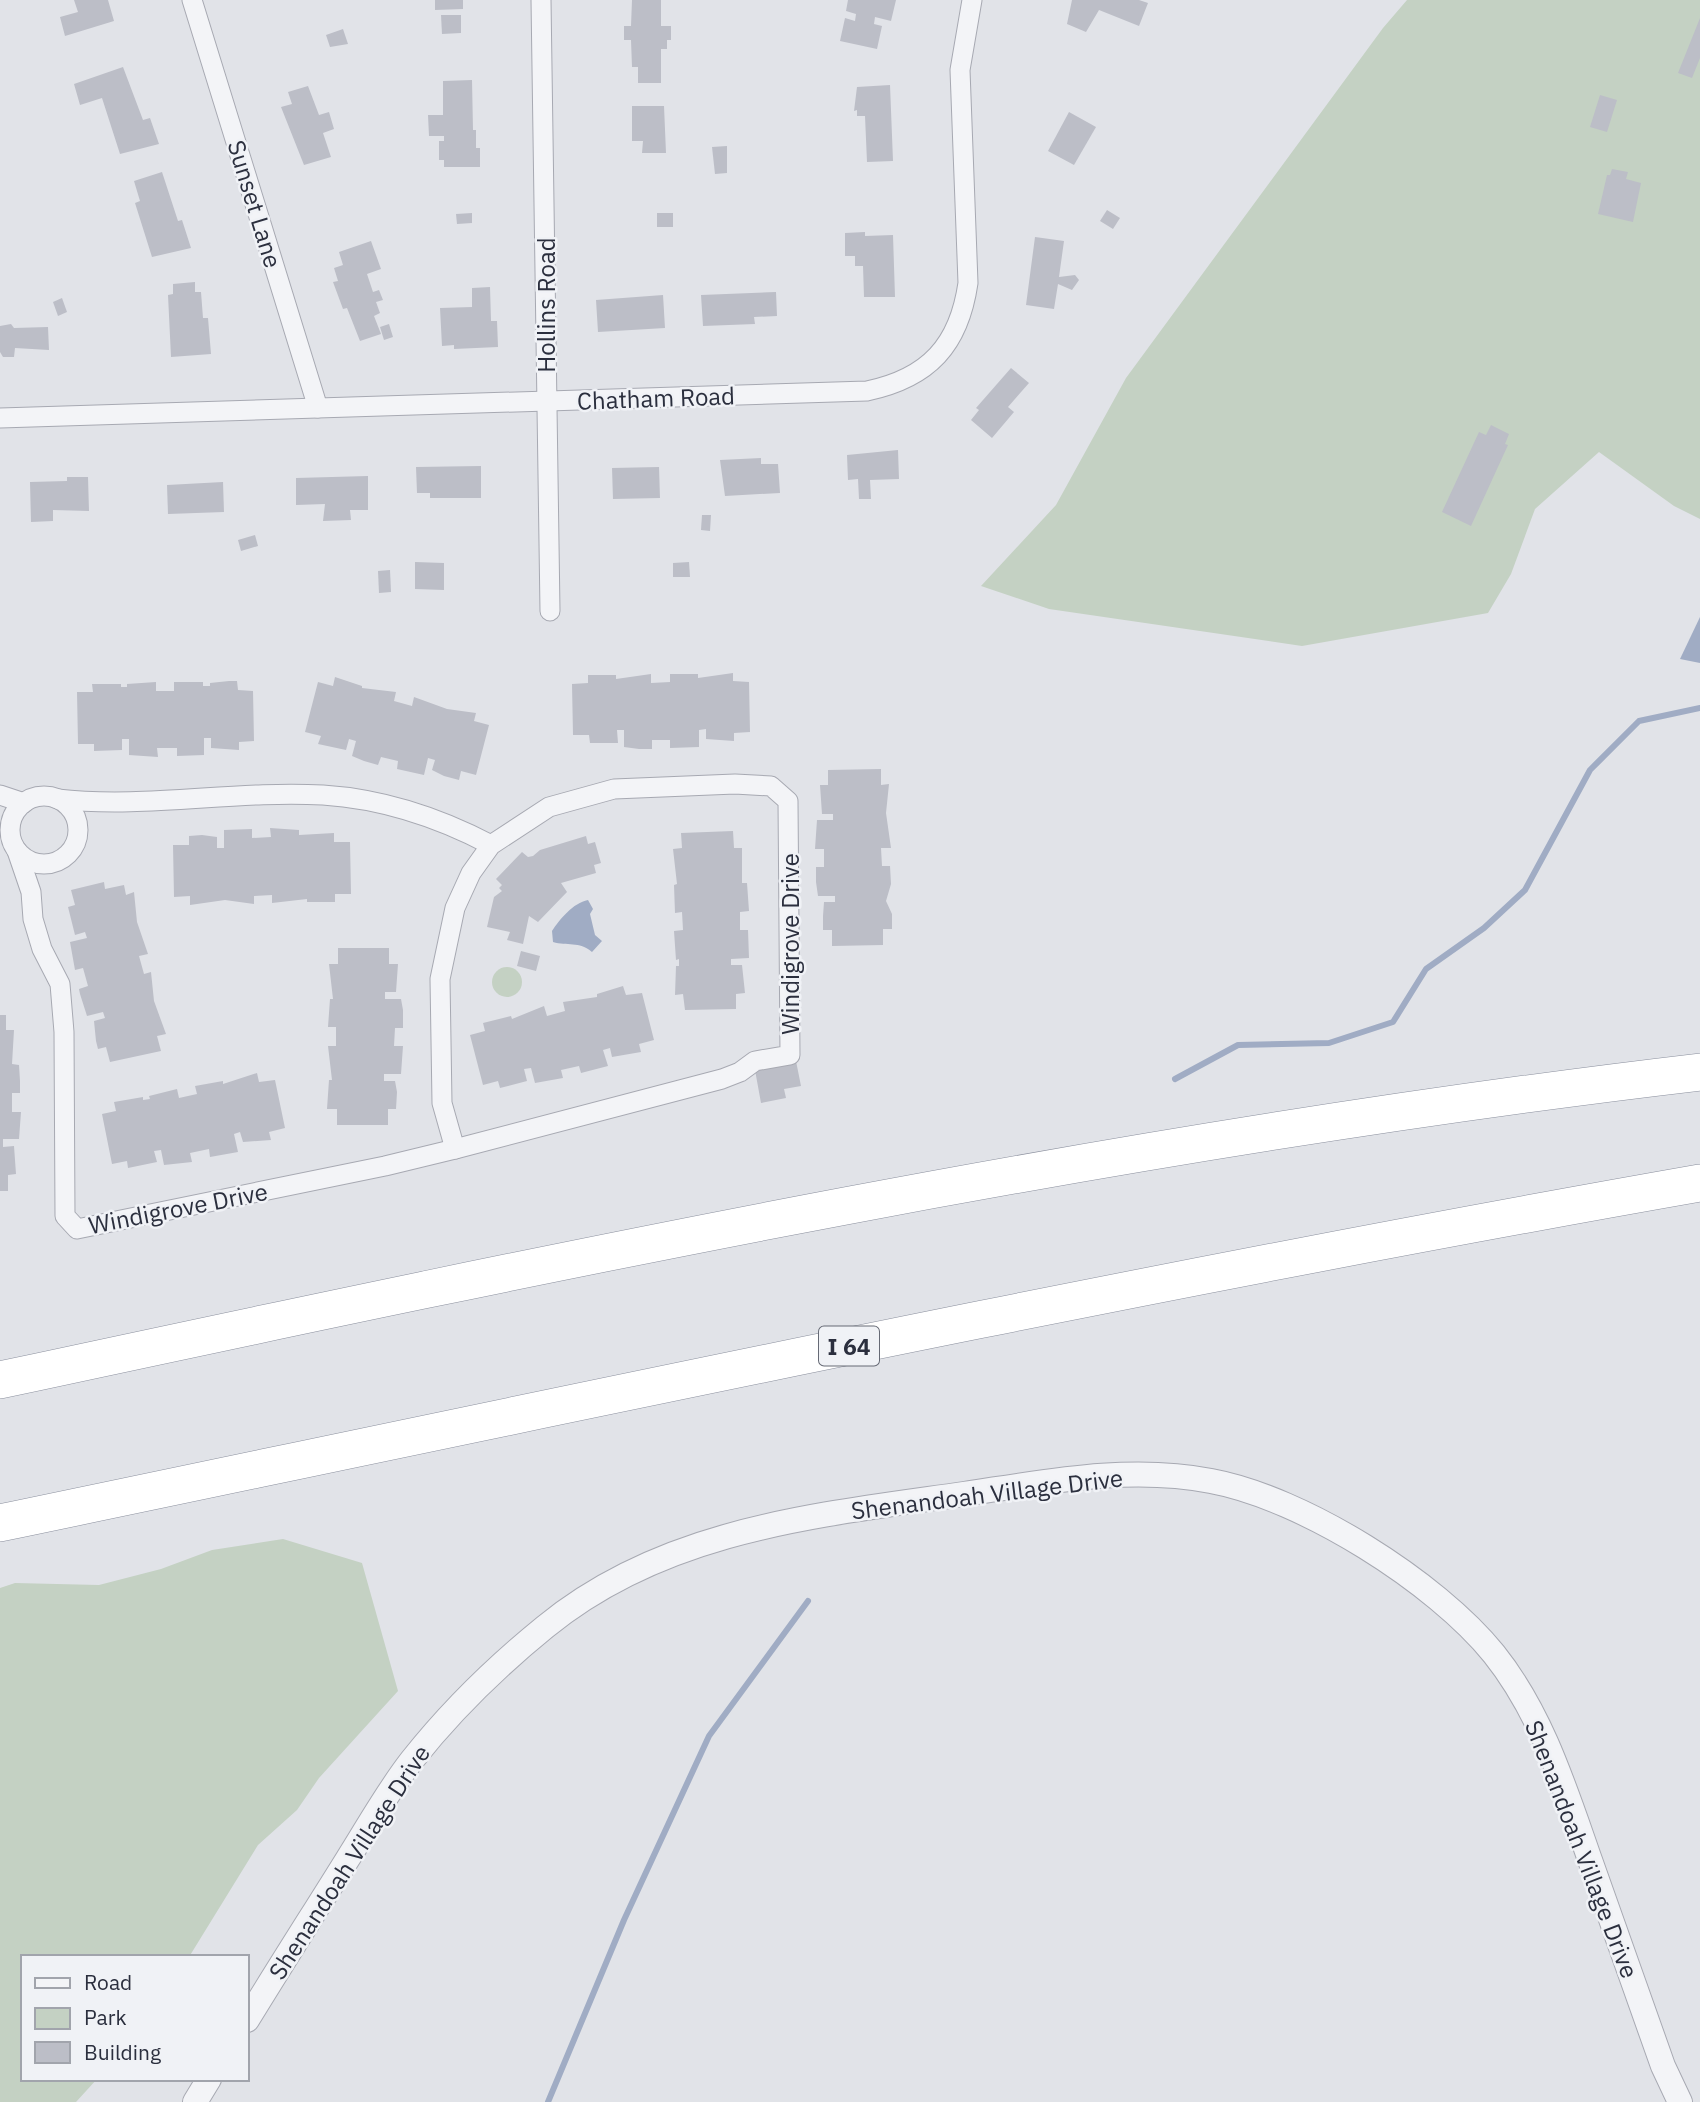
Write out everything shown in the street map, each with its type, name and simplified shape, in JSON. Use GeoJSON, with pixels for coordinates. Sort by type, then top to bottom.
{"type":"FeatureCollection","features":[{"type":"Feature","properties":{"kind":"highway"},"geometry":{"type":"LineString","coordinates":[[0,1380],[631,1248],[1016,1174],[1410,1112],[1700,1072]]}},
{"type":"Feature","properties":{"kind":"highway","name":"I 64"},"geometry":{"type":"LineString","coordinates":[[0,1523],[1165,1281],[1381,1239],[1700,1183]]}},
{"type":"Feature","properties":{"kind":"street","name":"Sunset Lane"},"geometry":{"type":"LineString","coordinates":[[192,0],[317,408]]}},
{"type":"Feature","properties":{"kind":"street","name":"Hollins Road"},"geometry":{"type":"LineString","coordinates":[[541,0],[550,611]]}},
{"type":"Feature","properties":{"kind":"street","name":"Chatham Road"},"geometry":{"type":"LineString","coordinates":[[0,418],[867,391],[907,379],[927,366],[943,350],[956,330],[965,307],[968,283],[960,70],[972,0]]}},
{"type":"Feature","properties":{"kind":"street","name":"Windigrove Drive"},"geometry":{"type":"LineString","coordinates":[[10,840],[31,891],[33,919],[42,949],[60,984],[64,1032],[65,1216],[77,1228],[455,1149],[722,1079],[740,1072],[755,1061],[790,1055],[788,801],[771,786],[735,784],[614,789],[550,807],[491,845],[471,873],[455,908],[440,979],[442,1103],[455,1149]]}},
{"type":"Feature","properties":{"kind":"street"},"geometry":{"type":"LineString","coordinates":[[0,795],[24,803]]}},
{"type":"Feature","properties":{"kind":"street"},"geometry":{"type":"LineString","coordinates":[[104,802],[78,830],[73,848],[60,860],[51,863],[33,862],[10,840],[11,823],[24,803],[38,797],[104,802],[323,795],[406,809],[447,822],[491,845]]}},
{"type":"Feature","properties":{"kind":"street"},"geometry":{"type":"LineString","coordinates":[[57,799],[71,812],[78,830]]}},
{"type":"Feature","properties":{"kind":"street"},"geometry":{"type":"LineString","coordinates":[[31,891],[51,863]]}},
{"type":"Feature","properties":{"kind":"street","name":"Shenandoah Village Drive"},"geometry":{"type":"LineString","coordinates":[[248,2018],[387,1796],[438,1729],[545,1626],[604,1586],[682,1550],[765,1526],[813,1516],[1059,1480],[1112,1475],[1163,1476],[1212,1481],[1321,1522],[1404,1574],[1468,1626],[1492,1652],[1527,1703],[1562,1779],[1663,2066],[1680,2102]]}},
{"type":"Feature","properties":{"kind":"street"},"geometry":{"type":"LineString","coordinates":[[195,2102],[208,2081]]}},
{"type":"Feature","properties":{"kind":"green space"},"geometry":{"type":"Polygon","coordinates":[[[1407,0],[1700,0],[1700,519],[1674,506],[1599,452],[1535,509],[1511,574],[1488,613],[1302,646],[1049,609],[981,586],[1056,505],[1126,378],[1383,28],[1407,0]]]}},
{"type":"Feature","properties":{"kind":"green space"},"geometry":{"type":"Polygon","coordinates":[[[507,967],[513,968],[521,976],[521,988],[513,996],[507,997],[501,996],[493,988],[492,982],[493,976],[501,968],[507,967]]]}},
{"type":"Feature","properties":{"kind":"green space"},"geometry":{"type":"Polygon","coordinates":[[[283,1539],[362,1563],[398,1691],[319,1778],[297,1810],[258,1845],[190,1955],[21,1955],[21,2081],[95,2081],[76,2102],[0,2102],[0,1588],[15,1583],[99,1585],[161,1569],[212,1550],[283,1539]]]}},
{"type":"Feature","properties":{"kind":"water"},"geometry":{"type":"Polygon","coordinates":[[[1700,617],[1700,663],[1680,659],[1700,617]]]}},
{"type":"Feature","properties":{"kind":"water"},"geometry":{"type":"Polygon","coordinates":[[[588,900],[593,909],[590,914],[595,935],[602,941],[592,952],[578,945],[553,942],[552,931],[559,922],[572,908],[588,900]]]}},
{"type":"Feature","properties":{"kind":"building"},"geometry":{"type":"Polygon","coordinates":[[[74,0],[108,0],[114,21],[65,36],[60,17],[78,12],[74,0]]]}},
{"type":"Feature","properties":{"kind":"building"},"geometry":{"type":"Polygon","coordinates":[[[435,0],[463,0],[463,9],[435,10],[435,0]]]}},
{"type":"Feature","properties":{"kind":"building"},"geometry":{"type":"Polygon","coordinates":[[[632,0],[661,0],[661,26],[671,26],[671,40],[667,40],[667,49],[661,49],[661,83],[638,83],[638,67],[632,67],[631,40],[624,40],[624,26],[631,26],[632,0]]]}},
{"type":"Feature","properties":{"kind":"building"},"geometry":{"type":"Polygon","coordinates":[[[848,0],[896,0],[891,21],[875,17],[874,24],[882,26],[877,49],[840,41],[845,18],[855,21],[856,14],[846,11],[848,0]]]}},
{"type":"Feature","properties":{"kind":"building"},"geometry":{"type":"Polygon","coordinates":[[[1072,0],[1139,0],[1148,3],[1139,26],[1099,10],[1086,32],[1067,24],[1072,0]]]}},
{"type":"Feature","properties":{"kind":"building"},"geometry":{"type":"Polygon","coordinates":[[[441,15],[461,15],[461,33],[442,34],[441,15]]]}},
{"type":"Feature","properties":{"kind":"building"},"geometry":{"type":"Polygon","coordinates":[[[1700,18],[1700,58],[1692,78],[1678,73],[1700,18]]]}},
{"type":"Feature","properties":{"kind":"building"},"geometry":{"type":"Polygon","coordinates":[[[343,29],[348,44],[330,47],[326,35],[343,29]]]}},
{"type":"Feature","properties":{"kind":"building"},"geometry":{"type":"Polygon","coordinates":[[[123,67],[143,120],[150,118],[159,144],[120,154],[102,98],[80,105],[74,84],[123,67]]]}},
{"type":"Feature","properties":{"kind":"building"},"geometry":{"type":"Polygon","coordinates":[[[472,80],[473,130],[476,130],[476,148],[480,148],[480,167],[444,167],[444,160],[439,160],[439,141],[444,141],[444,136],[429,136],[428,115],[443,115],[443,81],[472,80]]]}},
{"type":"Feature","properties":{"kind":"building"},"geometry":{"type":"Polygon","coordinates":[[[890,85],[893,161],[867,162],[865,116],[857,116],[857,110],[854,111],[857,87],[890,85]]]}},
{"type":"Feature","properties":{"kind":"building"},"geometry":{"type":"Polygon","coordinates":[[[308,86],[319,115],[329,112],[334,129],[323,133],[331,157],[304,165],[281,107],[292,104],[288,92],[308,86]]]}},
{"type":"Feature","properties":{"kind":"building"},"geometry":{"type":"Polygon","coordinates":[[[1600,95],[1617,100],[1607,132],[1590,127],[1600,95]]]}},
{"type":"Feature","properties":{"kind":"building"},"geometry":{"type":"Polygon","coordinates":[[[632,106],[664,106],[666,153],[642,153],[643,141],[632,141],[632,106]]]}},
{"type":"Feature","properties":{"kind":"building"},"geometry":{"type":"Polygon","coordinates":[[[1069,112],[1096,127],[1074,165],[1048,151],[1069,112]]]}},
{"type":"Feature","properties":{"kind":"building"},"geometry":{"type":"Polygon","coordinates":[[[727,146],[727,173],[715,174],[712,147],[727,146]]]}},
{"type":"Feature","properties":{"kind":"building"},"geometry":{"type":"Polygon","coordinates":[[[1612,169],[1628,172],[1626,179],[1641,183],[1633,222],[1598,214],[1607,175],[1610,175],[1612,169]]]}},
{"type":"Feature","properties":{"kind":"building"},"geometry":{"type":"Polygon","coordinates":[[[162,172],[178,221],[182,220],[191,248],[152,257],[135,203],[140,201],[134,181],[162,172]]]}},
{"type":"Feature","properties":{"kind":"building"},"geometry":{"type":"Polygon","coordinates":[[[1107,210],[1120,218],[1113,229],[1100,221],[1107,210]]]}},
{"type":"Feature","properties":{"kind":"building"},"geometry":{"type":"Polygon","coordinates":[[[472,213],[472,223],[457,224],[456,214],[472,213]]]}},
{"type":"Feature","properties":{"kind":"building"},"geometry":{"type":"Polygon","coordinates":[[[657,213],[673,213],[673,227],[657,227],[657,213]]]}},
{"type":"Feature","properties":{"kind":"building"},"geometry":{"type":"Polygon","coordinates":[[[865,232],[865,236],[893,235],[895,297],[864,297],[863,266],[855,266],[855,256],[845,256],[845,233],[865,232]]]}},
{"type":"Feature","properties":{"kind":"building"},"geometry":{"type":"Polygon","coordinates":[[[1035,237],[1064,241],[1059,277],[1075,275],[1079,280],[1072,290],[1058,284],[1054,309],[1026,305],[1035,237]]]}},
{"type":"Feature","properties":{"kind":"building"},"geometry":{"type":"Polygon","coordinates":[[[371,241],[381,269],[367,274],[373,292],[379,290],[383,300],[376,302],[380,313],[374,316],[381,334],[360,341],[347,308],[343,309],[333,282],[338,281],[334,268],[343,265],[339,252],[371,241]]]}},
{"type":"Feature","properties":{"kind":"building"},"geometry":{"type":"Polygon","coordinates":[[[195,282],[195,292],[201,292],[203,318],[208,318],[211,354],[171,357],[168,295],[173,294],[173,284],[195,282]]]}},
{"type":"Feature","properties":{"kind":"building"},"geometry":{"type":"Polygon","coordinates":[[[490,287],[491,321],[497,321],[498,347],[454,349],[454,345],[442,346],[440,308],[472,307],[472,288],[490,287]]]}},
{"type":"Feature","properties":{"kind":"building"},"geometry":{"type":"Polygon","coordinates":[[[776,292],[777,316],[754,317],[755,324],[703,326],[701,295],[776,292]]]}},
{"type":"Feature","properties":{"kind":"building"},"geometry":{"type":"Polygon","coordinates":[[[663,295],[665,328],[598,332],[596,300],[663,295]]]}},
{"type":"Feature","properties":{"kind":"building"},"geometry":{"type":"Polygon","coordinates":[[[62,298],[67,312],[58,316],[53,302],[62,298]]]}},
{"type":"Feature","properties":{"kind":"building"},"geometry":{"type":"Polygon","coordinates":[[[11,324],[14,328],[48,327],[49,350],[15,348],[14,357],[3,357],[0,352],[0,326],[11,324]]]}},
{"type":"Feature","properties":{"kind":"building"},"geometry":{"type":"Polygon","coordinates":[[[389,324],[393,337],[384,340],[380,327],[389,324]]]}},
{"type":"Feature","properties":{"kind":"building"},"geometry":{"type":"Polygon","coordinates":[[[1011,368],[1029,383],[1008,407],[1014,412],[992,438],[971,420],[979,410],[976,408],[1011,368]]]}},
{"type":"Feature","properties":{"kind":"building"},"geometry":{"type":"Polygon","coordinates":[[[1491,425],[1509,434],[1505,444],[1508,445],[1471,526],[1442,512],[1479,432],[1486,435],[1491,425]]]}},
{"type":"Feature","properties":{"kind":"building"},"geometry":{"type":"Polygon","coordinates":[[[898,450],[899,479],[870,480],[871,499],[859,499],[858,479],[848,480],[847,455],[898,450]]]}},
{"type":"Feature","properties":{"kind":"building"},"geometry":{"type":"Polygon","coordinates":[[[761,458],[761,464],[778,464],[780,493],[725,496],[720,460],[761,458]]]}},
{"type":"Feature","properties":{"kind":"building"},"geometry":{"type":"Polygon","coordinates":[[[481,466],[481,498],[430,498],[430,493],[417,493],[416,467],[481,466]]]}},
{"type":"Feature","properties":{"kind":"building"},"geometry":{"type":"Polygon","coordinates":[[[659,467],[660,498],[613,499],[612,468],[659,467]]]}},
{"type":"Feature","properties":{"kind":"building"},"geometry":{"type":"Polygon","coordinates":[[[368,476],[368,510],[350,510],[351,520],[323,521],[325,504],[296,505],[296,478],[368,476]]]}},
{"type":"Feature","properties":{"kind":"building"},"geometry":{"type":"Polygon","coordinates":[[[67,477],[88,477],[89,511],[53,510],[53,521],[31,522],[30,482],[67,481],[67,477]]]}},
{"type":"Feature","properties":{"kind":"building"},"geometry":{"type":"Polygon","coordinates":[[[223,482],[224,512],[168,514],[167,485],[223,482]]]}},
{"type":"Feature","properties":{"kind":"building"},"geometry":{"type":"Polygon","coordinates":[[[702,515],[711,515],[710,531],[701,530],[702,515]]]}},
{"type":"Feature","properties":{"kind":"building"},"geometry":{"type":"Polygon","coordinates":[[[255,535],[258,546],[241,551],[238,540],[255,535]]]}},
{"type":"Feature","properties":{"kind":"building"},"geometry":{"type":"Polygon","coordinates":[[[415,562],[444,563],[444,590],[415,589],[415,562]]]}},
{"type":"Feature","properties":{"kind":"building"},"geometry":{"type":"Polygon","coordinates":[[[689,562],[690,577],[673,577],[673,563],[689,562]]]}},
{"type":"Feature","properties":{"kind":"building"},"geometry":{"type":"Polygon","coordinates":[[[390,570],[391,592],[379,593],[378,571],[390,570]]]}},
{"type":"Feature","properties":{"kind":"building"},"geometry":{"type":"Polygon","coordinates":[[[733,673],[733,681],[749,682],[750,732],[734,733],[734,741],[706,739],[706,729],[699,730],[699,747],[670,748],[670,740],[652,740],[652,749],[639,749],[624,747],[624,730],[617,730],[618,743],[590,743],[589,735],[573,735],[572,684],[588,683],[588,675],[616,675],[616,679],[651,674],[651,683],[670,682],[670,674],[698,674],[698,678],[733,673]]]}},
{"type":"Feature","properties":{"kind":"building"},"geometry":{"type":"Polygon","coordinates":[[[335,677],[362,688],[396,692],[394,701],[412,706],[414,697],[447,709],[476,713],[474,721],[489,725],[476,775],[461,771],[459,780],[444,776],[432,770],[435,760],[428,758],[424,775],[397,769],[398,761],[381,757],[378,765],[352,756],[356,741],[349,739],[346,750],[318,744],[321,736],[305,732],[318,682],[333,686],[335,677]]]}},
{"type":"Feature","properties":{"kind":"building"},"geometry":{"type":"Polygon","coordinates":[[[237,681],[238,690],[253,691],[254,741],[239,742],[239,750],[211,748],[211,738],[204,738],[204,755],[177,756],[177,748],[157,748],[158,757],[129,755],[129,739],[122,739],[122,750],[94,751],[94,744],[78,744],[77,692],[93,692],[92,684],[121,684],[121,687],[127,687],[127,684],[156,682],[156,691],[174,691],[174,682],[203,682],[203,686],[210,686],[210,683],[237,681]]]}},
{"type":"Feature","properties":{"kind":"building"},"geometry":{"type":"Polygon","coordinates":[[[881,769],[881,785],[889,784],[886,813],[891,848],[881,848],[882,866],[890,866],[891,884],[886,901],[892,914],[892,929],[883,929],[883,945],[832,946],[832,930],[823,930],[823,916],[824,902],[835,902],[835,896],[818,896],[816,882],[816,867],[824,867],[824,849],[815,849],[817,820],[833,820],[833,814],[822,814],[820,785],[828,785],[828,770],[881,769]]]}},
{"type":"Feature","properties":{"kind":"building"},"geometry":{"type":"Polygon","coordinates":[[[270,828],[299,830],[299,835],[334,833],[334,842],[350,842],[351,894],[335,894],[335,902],[307,902],[307,899],[272,903],[272,895],[254,896],[254,904],[225,900],[190,905],[190,896],[174,897],[173,845],[189,845],[189,836],[202,835],[217,837],[217,848],[224,848],[224,830],[252,829],[252,838],[271,837],[270,828]]]}},
{"type":"Feature","properties":{"kind":"building"},"geometry":{"type":"Polygon","coordinates":[[[733,831],[734,848],[742,848],[742,883],[747,883],[749,911],[740,912],[740,930],[748,930],[749,958],[731,959],[731,965],[742,965],[745,993],[736,994],[736,1009],[685,1010],[683,994],[675,995],[676,966],[679,966],[679,959],[676,960],[674,931],[683,930],[682,912],[675,913],[674,885],[677,884],[673,849],[682,848],[681,833],[733,831]]]}},
{"type":"Feature","properties":{"kind":"building"},"geometry":{"type":"Polygon","coordinates":[[[586,836],[588,844],[595,842],[601,863],[594,865],[596,873],[561,883],[567,892],[538,922],[529,916],[523,944],[507,940],[510,932],[487,927],[494,897],[502,891],[499,888],[502,885],[496,879],[522,852],[528,857],[533,856],[540,850],[586,836]]]}},
{"type":"Feature","properties":{"kind":"building"},"geometry":{"type":"Polygon","coordinates":[[[104,882],[105,889],[124,885],[126,895],[134,892],[137,922],[148,954],[139,956],[144,974],[151,972],[154,1001],[166,1034],[157,1036],[161,1051],[110,1062],[106,1047],[98,1049],[96,1041],[94,1021],[105,1018],[103,1012],[87,1016],[80,994],[79,989],[88,986],[83,968],[75,970],[70,942],[87,938],[85,932],[75,935],[68,907],[75,905],[71,890],[104,882]]]}},
{"type":"Feature","properties":{"kind":"building"},"geometry":{"type":"Polygon","coordinates":[[[338,948],[389,948],[389,964],[398,964],[396,992],[385,992],[385,999],[401,999],[403,1010],[403,1028],[395,1028],[394,1046],[403,1046],[401,1074],[384,1074],[384,1081],[395,1081],[397,1092],[396,1109],[388,1109],[388,1125],[337,1125],[337,1109],[327,1109],[329,1080],[332,1080],[328,1046],[336,1046],[336,1027],[328,1027],[330,999],[333,999],[329,964],[338,964],[338,948]]]}},
{"type":"Feature","properties":{"kind":"building"},"geometry":{"type":"Polygon","coordinates":[[[521,951],[540,956],[536,971],[517,966],[521,951]]]}},
{"type":"Feature","properties":{"kind":"building"},"geometry":{"type":"Polygon","coordinates":[[[623,986],[626,995],[642,993],[654,1040],[639,1044],[641,1052],[612,1057],[610,1048],[603,1050],[608,1066],[581,1073],[579,1066],[561,1070],[563,1078],[535,1083],[531,1068],[524,1069],[527,1081],[500,1088],[498,1081],[483,1085],[470,1035],[485,1031],[483,1023],[511,1016],[512,1019],[544,1006],[547,1016],[565,1011],[563,1002],[597,997],[597,994],[623,986]]]}},
{"type":"Feature","properties":{"kind":"building"},"geometry":{"type":"Polygon","coordinates":[[[0,1015],[6,1015],[6,1030],[14,1030],[12,1064],[19,1065],[20,1081],[20,1093],[12,1093],[12,1112],[21,1112],[19,1139],[3,1139],[3,1147],[14,1146],[16,1174],[8,1175],[8,1191],[0,1191],[0,1015]]]}},
{"type":"Feature","properties":{"kind":"building"},"geometry":{"type":"Polygon","coordinates":[[[796,1061],[801,1086],[784,1089],[786,1098],[761,1103],[755,1070],[796,1061]]]}},
{"type":"Feature","properties":{"kind":"building"},"geometry":{"type":"Polygon","coordinates":[[[257,1073],[259,1082],[275,1080],[285,1128],[269,1132],[271,1140],[243,1142],[240,1132],[234,1134],[238,1152],[210,1157],[209,1149],[190,1153],[192,1162],[164,1165],[161,1150],[154,1151],[157,1162],[128,1168],[127,1161],[112,1164],[102,1114],[116,1111],[114,1102],[143,1097],[143,1100],[150,1099],[149,1096],[177,1089],[179,1098],[197,1094],[195,1086],[223,1081],[223,1084],[257,1073]]]}},
{"type":"Feature","properties":{"kind":"waterway"},"geometry":{"type":"LineString","coordinates":[[1175,1079],[1238,1045],[1329,1043],[1393,1022],[1426,969],[1484,928],[1525,890],[1590,770],[1639,721],[1700,708]]}},
{"type":"Feature","properties":{"kind":"waterway"},"geometry":{"type":"LineString","coordinates":[[548,2102],[624,1920],[709,1736],[808,1601]]}}]}
